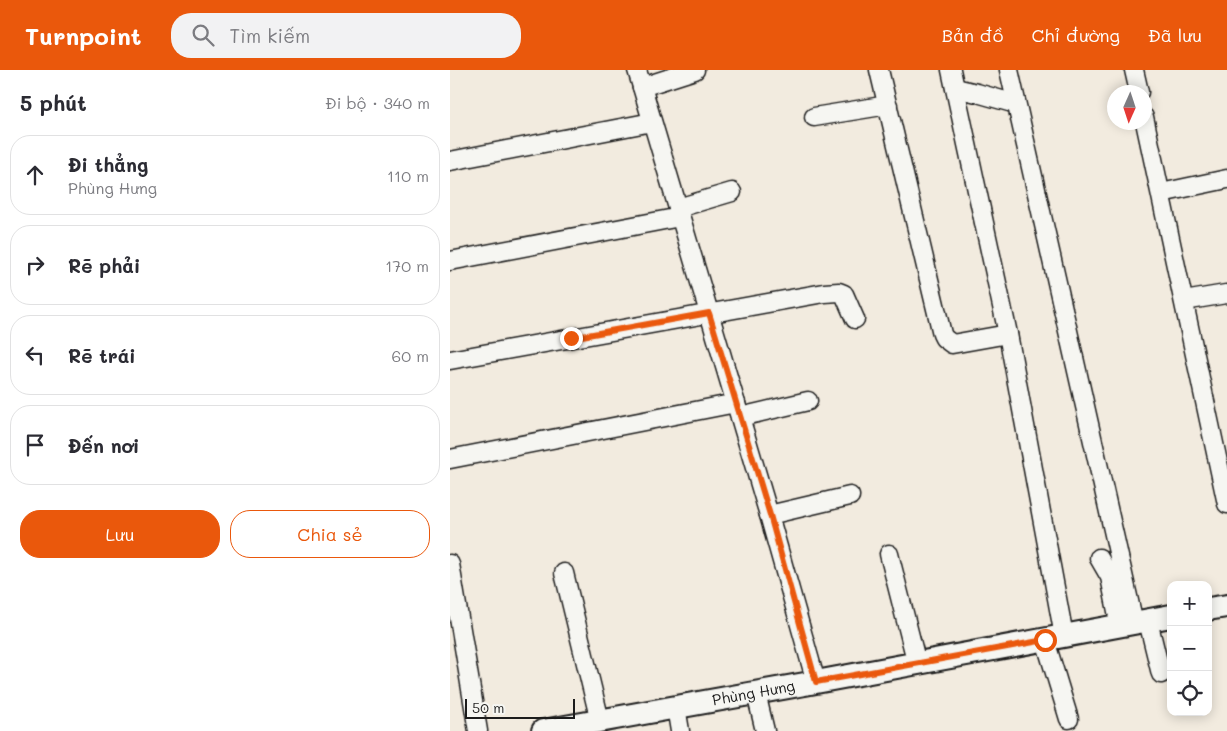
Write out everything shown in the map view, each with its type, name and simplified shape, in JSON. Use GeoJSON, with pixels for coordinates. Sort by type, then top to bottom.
{"type":"FeatureCollection","features":[{"type":"Feature","properties":{"kind":"main road"},"geometry":{"type":"LineString","coordinates":[[1212,608],[1227,606]]}},
{"type":"Feature","properties":{"kind":"main road","name":"Phùng Hưng"},"geometry":{"type":"LineString","coordinates":[[543,731],[614,723],[676,707],[1167,617]]}},
{"type":"Feature","properties":{"kind":"street"},"geometry":{"type":"LineString","coordinates":[[695,70],[639,78],[770,515],[816,682]]}},
{"type":"Feature","properties":{"kind":"street"},"geometry":{"type":"LineString","coordinates":[[879,70],[942,334],[952,344],[1008,334]]}},
{"type":"Feature","properties":{"kind":"street"},"geometry":{"type":"LineString","coordinates":[[952,70],[1008,334],[1069,719]]}},
{"type":"Feature","properties":{"kind":"street"},"geometry":{"type":"LineString","coordinates":[[1009,70],[1134,623]]}},
{"type":"Feature","properties":{"kind":"street"},"geometry":{"type":"LineString","coordinates":[[1134,70],[1137,85]]}},
{"type":"Feature","properties":{"kind":"street"},"geometry":{"type":"LineString","coordinates":[[955,88],[1016,104]]}},
{"type":"Feature","properties":{"kind":"street"},"geometry":{"type":"LineString","coordinates":[[814,117],[888,105]]}},
{"type":"Feature","properties":{"kind":"street"},"geometry":{"type":"LineString","coordinates":[[450,161],[652,122]]}},
{"type":"Feature","properties":{"kind":"street"},"geometry":{"type":"LineString","coordinates":[[1147,130],[1224,472],[1227,504]]}},
{"type":"Feature","properties":{"kind":"street"},"geometry":{"type":"LineString","coordinates":[[1161,193],[1227,179]]}},
{"type":"Feature","properties":{"kind":"street"},"geometry":{"type":"LineString","coordinates":[[450,261],[679,212],[732,192]]}},
{"type":"Feature","properties":{"kind":"street"},"geometry":{"type":"LineString","coordinates":[[450,360],[824,293],[842,293],[855,319]]}},
{"type":"Feature","properties":{"kind":"street"},"geometry":{"type":"LineString","coordinates":[[1184,301],[1226,294]]}},
{"type":"Feature","properties":{"kind":"street"},"geometry":{"type":"LineString","coordinates":[[450,459],[738,410],[808,401]]}},
{"type":"Feature","properties":{"kind":"street"},"geometry":{"type":"LineString","coordinates":[[770,515],[850,496]]}},
{"type":"Feature","properties":{"kind":"street"},"geometry":{"type":"LineString","coordinates":[[889,554],[917,664]]}},
{"type":"Feature","properties":{"kind":"street"},"geometry":{"type":"LineString","coordinates":[[1099,558],[1161,674]]}},
{"type":"Feature","properties":{"kind":"street"},"geometry":{"type":"LineString","coordinates":[[450,564],[478,731]]}},
{"type":"Feature","properties":{"kind":"street"},"geometry":{"type":"LineString","coordinates":[[564,573],[614,723]]}},
{"type":"Feature","properties":{"kind":"street"},"geometry":{"type":"LineString","coordinates":[[756,693],[765,731]]}},
{"type":"Feature","properties":{"kind":"street"},"geometry":{"type":"LineString","coordinates":[[676,707],[680,731]]}},
{"type":"Feature","properties":{"kind":"route"},"geometry":{"type":"LineString","coordinates":[[571,338],[709,313],[770,515],[816,682],[1045,640]]}}]}
